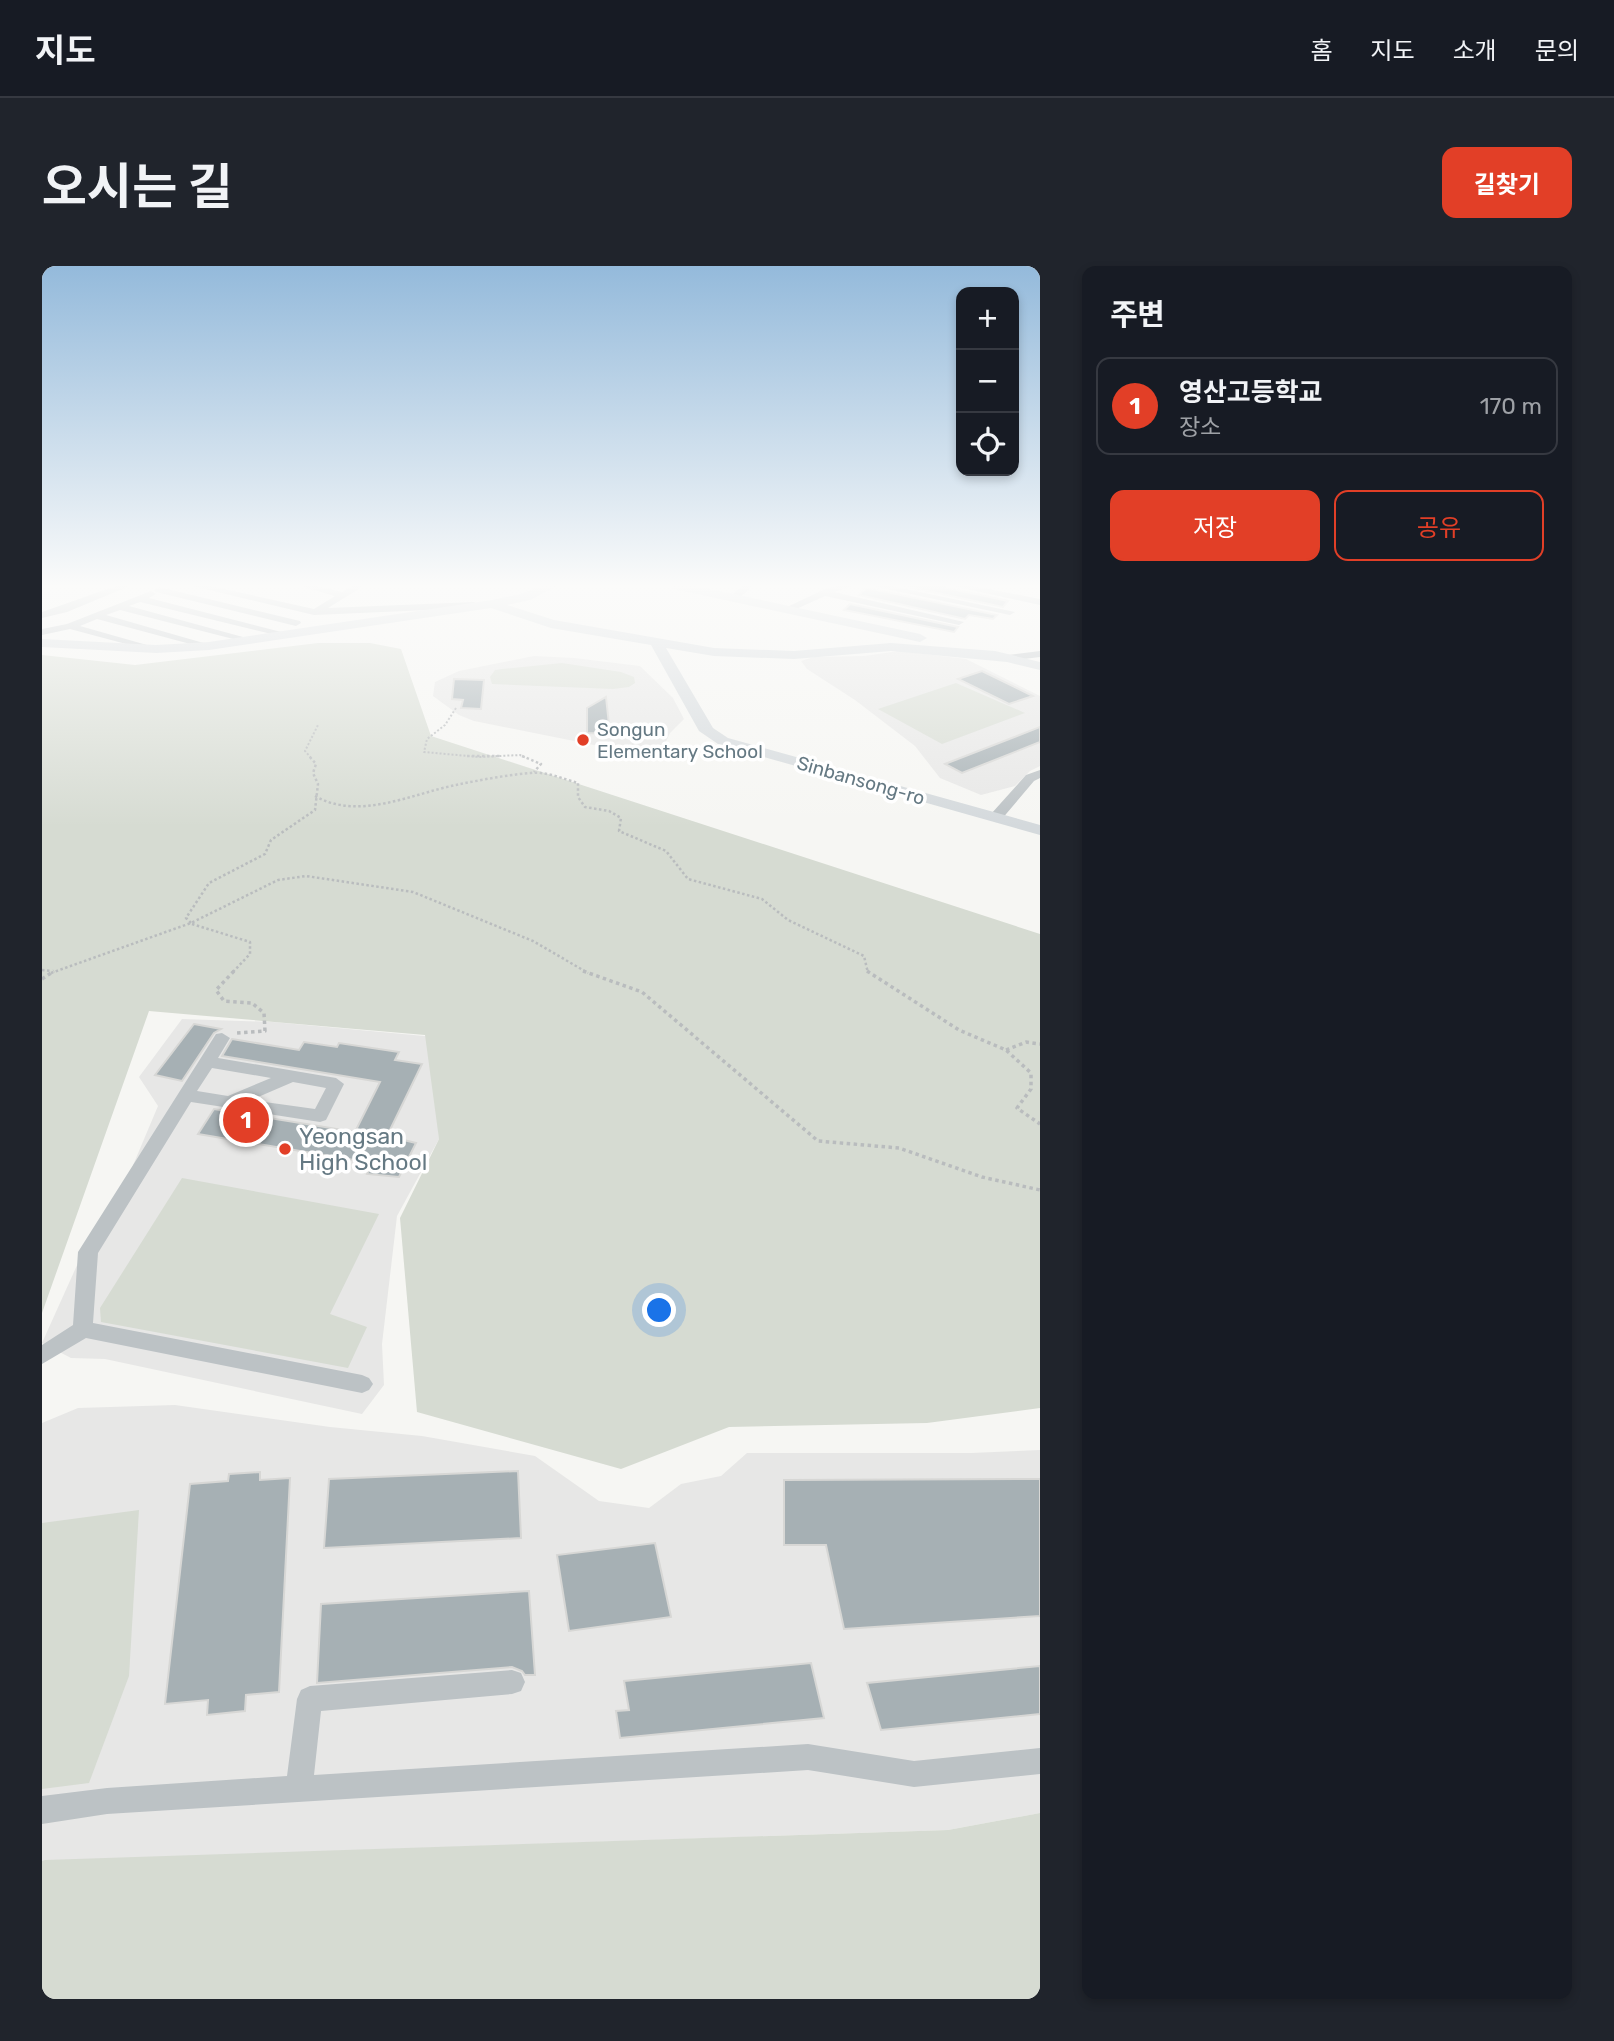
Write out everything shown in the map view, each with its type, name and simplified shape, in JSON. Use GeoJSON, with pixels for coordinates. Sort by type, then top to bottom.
{"type":"FeatureCollection","features":[{"type":"Feature","properties":{"kind":"main road","name":"Sinbansong-ro"},"geometry":{"type":"LineString","coordinates":[[669,666],[707,731],[723,741],[1040,830]]}},
{"type":"Feature","properties":{"kind":"street"},"geometry":{"type":"LineString","coordinates":[[996,817],[1030,778],[1040,774]]}},
{"type":"Feature","properties":{"kind":"street"},"geometry":{"type":"LineString","coordinates":[[83,1329],[88,1252],[222,1038]]}},
{"type":"Feature","properties":{"kind":"street"},"geometry":{"type":"LineString","coordinates":[[185,1095],[320,1116],[337,1084],[208,1062]]}},
{"type":"Feature","properties":{"kind":"street"},"geometry":{"type":"LineString","coordinates":[[230,1102],[290,1077]]}},
{"type":"Feature","properties":{"kind":"street"},"geometry":{"type":"LineString","coordinates":[[42,1356],[83,1329],[362,1384]]}},
{"type":"Feature","properties":{"kind":"street"},"geometry":{"type":"LineString","coordinates":[[299,1790],[310,1699],[512,1682]]}},
{"type":"Feature","properties":{"kind":"street"},"geometry":{"type":"LineString","coordinates":[[42,1810],[107,1801],[808,1757],[914,1774],[1040,1762]]}},
{"type":"Feature","properties":{"kind":"path"},"geometry":{"type":"LineString","coordinates":[[456,708],[445,726],[429,734],[424,743],[424,752],[479,757],[520,755],[541,764],[534,772]]}},
{"type":"Feature","properties":{"kind":"path"},"geometry":{"type":"LineString","coordinates":[[222,1038],[238,1033],[265,1031],[264,1013],[252,1003],[224,1000],[216,990],[250,954],[250,942],[233,932],[209,930],[191,923],[186,918],[209,883],[265,854],[271,840],[315,810],[318,784],[313,772],[316,764],[305,751],[318,725]]}},
{"type":"Feature","properties":{"kind":"path"},"geometry":{"type":"LineString","coordinates":[[315,796],[329,804],[357,806],[392,803],[455,785],[534,772],[578,783],[578,797],[585,807],[609,811],[621,818],[619,831],[658,846],[672,856],[688,879],[762,899],[788,920],[864,956],[867,972],[959,1030],[1006,1050],[1031,1073],[1031,1089],[1017,1108],[1040,1124]]}},
{"type":"Feature","properties":{"kind":"path"},"geometry":{"type":"LineString","coordinates":[[42,979],[54,971],[191,923],[278,880],[306,876],[413,892],[533,941],[580,970],[642,992],[818,1141],[899,1148],[982,1177],[1040,1190]]}},
{"type":"Feature","properties":{"kind":"path"},"geometry":{"type":"LineString","coordinates":[[42,970],[54,971]]}},
{"type":"Feature","properties":{"kind":"path"},"geometry":{"type":"LineString","coordinates":[[1006,1050],[1026,1042],[1040,1044]]}},
{"type":"Feature","properties":{"kind":"shaded area"},"geometry":{"type":"Polygon","coordinates":[[[42,666],[407,666],[431,736],[1040,934],[1040,1408],[927,1423],[729,1427],[621,1469],[417,1412],[400,1218],[439,1139],[425,1035],[149,1011],[42,1313],[42,666]]]}},
{"type":"Feature","properties":{"kind":"shaded area"},"geometry":{"type":"Polygon","coordinates":[[[485,666],[640,666],[673,698],[684,719],[670,733],[663,748],[639,754],[474,721],[459,715],[433,696],[435,682],[459,671],[485,666]]]}},
{"type":"Feature","properties":{"kind":"shaded area"},"geometry":{"type":"Polygon","coordinates":[[[534,666],[581,666],[621,672],[634,677],[635,683],[629,687],[613,689],[492,684],[490,677],[495,670],[534,666]]]}},
{"type":"Feature","properties":{"kind":"shaded area"},"geometry":{"type":"Polygon","coordinates":[[[805,666],[980,666],[1040,696],[1040,766],[1030,771],[1015,786],[981,795],[940,778],[915,746],[855,700],[805,666]]]}},
{"type":"Feature","properties":{"kind":"shaded area"},"geometry":{"type":"Polygon","coordinates":[[[956,683],[1025,713],[942,744],[878,709],[956,683]]]}},
{"type":"Feature","properties":{"kind":"shaded area"},"geometry":{"type":"Polygon","coordinates":[[[182,1019],[273,1022],[435,1037],[439,1139],[397,1216],[382,1344],[384,1385],[362,1414],[105,1359],[71,1358],[42,1343],[78,1263],[131,1170],[158,1106],[139,1077],[182,1019]]]}},
{"type":"Feature","properties":{"kind":"shaded area"},"geometry":{"type":"Polygon","coordinates":[[[182,1178],[379,1214],[330,1314],[367,1327],[348,1368],[101,1322],[100,1308],[182,1178]]]}},
{"type":"Feature","properties":{"kind":"shaded area"},"geometry":{"type":"Polygon","coordinates":[[[175,1405],[330,1427],[422,1436],[535,1456],[599,1501],[649,1508],[681,1484],[721,1476],[747,1453],[971,1453],[1040,1450],[1040,1813],[948,1830],[42,1861],[42,1423],[78,1408],[175,1405]]]}},
{"type":"Feature","properties":{"kind":"shaded area"},"geometry":{"type":"Polygon","coordinates":[[[139,1510],[129,1676],[89,1783],[42,1789],[42,1523],[139,1510]]]}},
{"type":"Feature","properties":{"kind":"shaded area"},"geometry":{"type":"Polygon","coordinates":[[[1040,1813],[1040,1999],[42,1999],[42,1861],[45,1860],[948,1830],[1040,1813]]]}},
{"type":"Feature","properties":{"kind":"building"},"geometry":{"type":"Polygon","coordinates":[[[982,671],[1033,696],[1009,704],[958,679],[982,671]]]}},
{"type":"Feature","properties":{"kind":"building"},"geometry":{"type":"Polygon","coordinates":[[[454,679],[484,680],[481,709],[461,708],[463,700],[452,699],[454,679]]]}},
{"type":"Feature","properties":{"kind":"building"},"geometry":{"type":"Polygon","coordinates":[[[606,697],[610,734],[587,733],[587,708],[606,697]]]}},
{"type":"Feature","properties":{"kind":"building"},"geometry":{"type":"Polygon","coordinates":[[[1040,727],[1040,742],[962,773],[945,764],[1040,727]]]}},
{"type":"Feature","properties":{"kind":"building"},"geometry":{"type":"Polygon","coordinates":[[[194,1024],[221,1029],[214,1033],[182,1081],[155,1075],[194,1024]]]}},
{"type":"Feature","properties":{"kind":"building"},"geometry":{"type":"Polygon","coordinates":[[[232,1039],[299,1050],[304,1042],[337,1047],[339,1043],[399,1052],[395,1060],[422,1064],[387,1136],[416,1143],[399,1177],[367,1174],[372,1163],[198,1134],[214,1109],[355,1132],[380,1082],[222,1056],[232,1039]]]}},
{"type":"Feature","properties":{"kind":"building"},"geometry":{"type":"Polygon","coordinates":[[[518,1471],[521,1538],[324,1548],[329,1479],[518,1471]]]}},
{"type":"Feature","properties":{"kind":"building"},"geometry":{"type":"Polygon","coordinates":[[[260,1472],[260,1480],[290,1478],[279,1692],[246,1695],[245,1711],[207,1715],[208,1700],[165,1704],[190,1484],[228,1481],[229,1474],[260,1472]]]}},
{"type":"Feature","properties":{"kind":"building"},"geometry":{"type":"Polygon","coordinates":[[[1040,1479],[1040,1616],[844,1629],[826,1545],[784,1545],[784,1480],[1040,1479]]]}},
{"type":"Feature","properties":{"kind":"building"},"geometry":{"type":"Polygon","coordinates":[[[655,1543],[671,1617],[569,1631],[557,1555],[655,1543]]]}},
{"type":"Feature","properties":{"kind":"building"},"geometry":{"type":"Polygon","coordinates":[[[529,1591],[535,1675],[525,1675],[512,1667],[317,1683],[321,1604],[529,1591]]]}},
{"type":"Feature","properties":{"kind":"building"},"geometry":{"type":"Polygon","coordinates":[[[811,1663],[824,1718],[620,1738],[616,1711],[629,1710],[624,1681],[811,1663]]]}},
{"type":"Feature","properties":{"kind":"building"},"geometry":{"type":"Polygon","coordinates":[[[1040,1666],[1040,1714],[881,1730],[867,1683],[1040,1666]]]}},
{"type":"Feature","properties":{"kind":"place","name":"Songun Elementary School"},"geometry":{"type":"Point","coordinates":[583,740]}},
{"type":"Feature","properties":{"kind":"place","name":"영산고등학교"},"geometry":{"type":"Point","coordinates":[246,1120]}},
{"type":"Feature","properties":{"kind":"place","name":"Yeongsan High School"},"geometry":{"type":"Point","coordinates":[285,1149]}}]}
